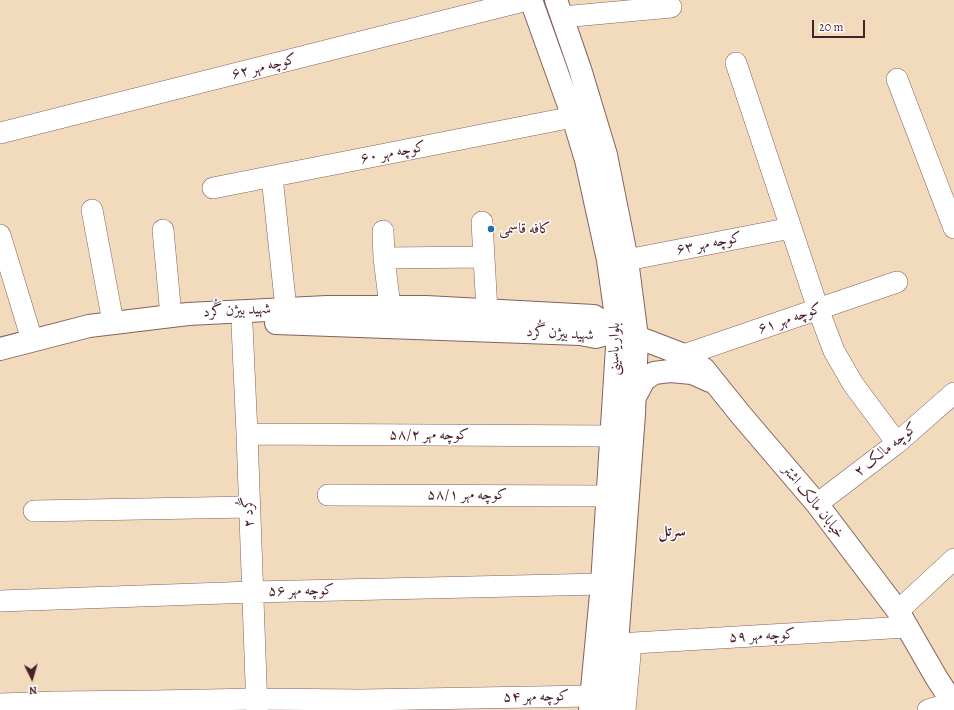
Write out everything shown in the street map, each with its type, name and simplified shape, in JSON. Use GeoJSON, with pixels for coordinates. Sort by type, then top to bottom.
{"type":"FeatureCollection","features":[{"type":"Feature","properties":{"kind":"main road","name":"بلوار یاسینی"},"geometry":{"type":"LineString","coordinates":[[531,0],[573,117],[586,160],[608,260],[627,334],[634,398],[618,644],[611,710]]}},
{"type":"Feature","properties":{"kind":"main road","name":"بلوار یاسینی"},"geometry":{"type":"LineString","coordinates":[[559,8],[580,69],[606,155],[627,260],[631,291],[627,334],[611,436],[602,584],[591,703]]}},
{"type":"Feature","properties":{"kind":"main road"},"geometry":{"type":"LineString","coordinates":[[631,291],[641,315],[652,331],[661,340],[684,355]]}},
{"type":"Feature","properties":{"kind":"main road","name":"شهید بیژن گُرد"},"geometry":{"type":"LineString","coordinates":[[0,349],[89,326],[114,322],[188,314],[327,307],[426,307],[594,316],[627,334]]}},
{"type":"Feature","properties":{"kind":"main road","name":"شهید بیژن گُرد"},"geometry":{"type":"LineString","coordinates":[[0,363],[83,338],[268,322],[580,334],[596,337],[627,334]]}},
{"type":"Feature","properties":{"kind":"main road","name":"خیابان مالک اشتر"},"geometry":{"type":"LineString","coordinates":[[627,334],[684,355],[704,369],[817,504],[902,619],[953,703]]}},
{"type":"Feature","properties":{"kind":"main road"},"geometry":{"type":"LineString","coordinates":[[634,398],[644,380],[654,373],[670,371],[692,373],[715,383]]}},
{"type":"Feature","properties":{"kind":"street","name":"کوچه مهر ۶۲"},"geometry":{"type":"LineString","coordinates":[[0,133],[527,0]]}},
{"type":"Feature","properties":{"kind":"street"},"geometry":{"type":"LineString","coordinates":[[559,8],[671,7]]}},
{"type":"Feature","properties":{"kind":"street"},"geometry":{"type":"LineString","coordinates":[[736,64],[818,309],[834,351],[853,384],[897,443]]}},
{"type":"Feature","properties":{"kind":"street"},"geometry":{"type":"LineString","coordinates":[[897,79],[954,228]]}},
{"type":"Feature","properties":{"kind":"street","name":"کوچه مهر ۶۰"},"geometry":{"type":"LineString","coordinates":[[213,188],[573,117]]}},
{"type":"Feature","properties":{"kind":"street"},"geometry":{"type":"LineString","coordinates":[[272,177],[286,309]]}},
{"type":"Feature","properties":{"kind":"street"},"geometry":{"type":"LineString","coordinates":[[92,210],[114,322]]}},
{"type":"Feature","properties":{"kind":"street"},"geometry":{"type":"LineString","coordinates":[[482,222],[487,311]]}},
{"type":"Feature","properties":{"kind":"street","name":"کوچه مهر ۶۳"},"geometry":{"type":"LineString","coordinates":[[627,260],[791,228]]}},
{"type":"Feature","properties":{"kind":"street"},"geometry":{"type":"LineString","coordinates":[[163,230],[171,316]]}},
{"type":"Feature","properties":{"kind":"street"},"geometry":{"type":"LineString","coordinates":[[383,231],[384,258],[390,307]]}},
{"type":"Feature","properties":{"kind":"street"},"geometry":{"type":"LineString","coordinates":[[0,236],[32,340]]}},
{"type":"Feature","properties":{"kind":"street"},"geometry":{"type":"LineString","coordinates":[[384,258],[484,257]]}},
{"type":"Feature","properties":{"kind":"street","name":"کوچه مهر ۶۱"},"geometry":{"type":"LineString","coordinates":[[684,355],[897,282]]}},
{"type":"Feature","properties":{"kind":"street","name":"گُرد ۲"},"geometry":{"type":"LineString","coordinates":[[242,324],[257,705]]}},
{"type":"Feature","properties":{"kind":"street","name":"کوچه مالک ۲"},"geometry":{"type":"LineString","coordinates":[[817,504],[897,443],[954,393]]}},
{"type":"Feature","properties":{"kind":"street","name":"کوچه مهر ۵۸/۲"},"geometry":{"type":"LineString","coordinates":[[247,434],[611,436]]}},
{"type":"Feature","properties":{"kind":"street","name":"کوچه مهر ۵۸/۱"},"geometry":{"type":"LineString","coordinates":[[328,495],[607,496]]}},
{"type":"Feature","properties":{"kind":"street"},"geometry":{"type":"LineString","coordinates":[[34,511],[249,507]]}},
{"type":"Feature","properties":{"kind":"street"},"geometry":{"type":"LineString","coordinates":[[902,619],[954,559]]}},
{"type":"Feature","properties":{"kind":"street","name":"کوچه مهر ۵۶"},"geometry":{"type":"LineString","coordinates":[[0,601],[253,592],[602,584]]}},
{"type":"Feature","properties":{"kind":"street","name":"کوچه مهر ۵۹"},"geometry":{"type":"LineString","coordinates":[[618,644],[902,619]]}},
{"type":"Feature","properties":{"kind":"street"},"geometry":{"type":"LineString","coordinates":[[618,644],[630,655],[625,710]]}},
{"type":"Feature","properties":{"kind":"street","name":"کوچه مهر ۵۴"},"geometry":{"type":"LineString","coordinates":[[0,704],[56,706],[155,706],[591,703]]}},
{"type":"Feature","properties":{"kind":"street"},"geometry":{"type":"LineString","coordinates":[[928,710],[953,703]]}},
{"type":"Feature","properties":{"kind":"place","name":"کافه قاسمی"},"geometry":{"type":"Point","coordinates":[491,229]}},
{"type":"Feature","properties":{"kind":"district","name":"سرتل"},"geometry":{"type":"Point","coordinates":[672,532]}}]}
